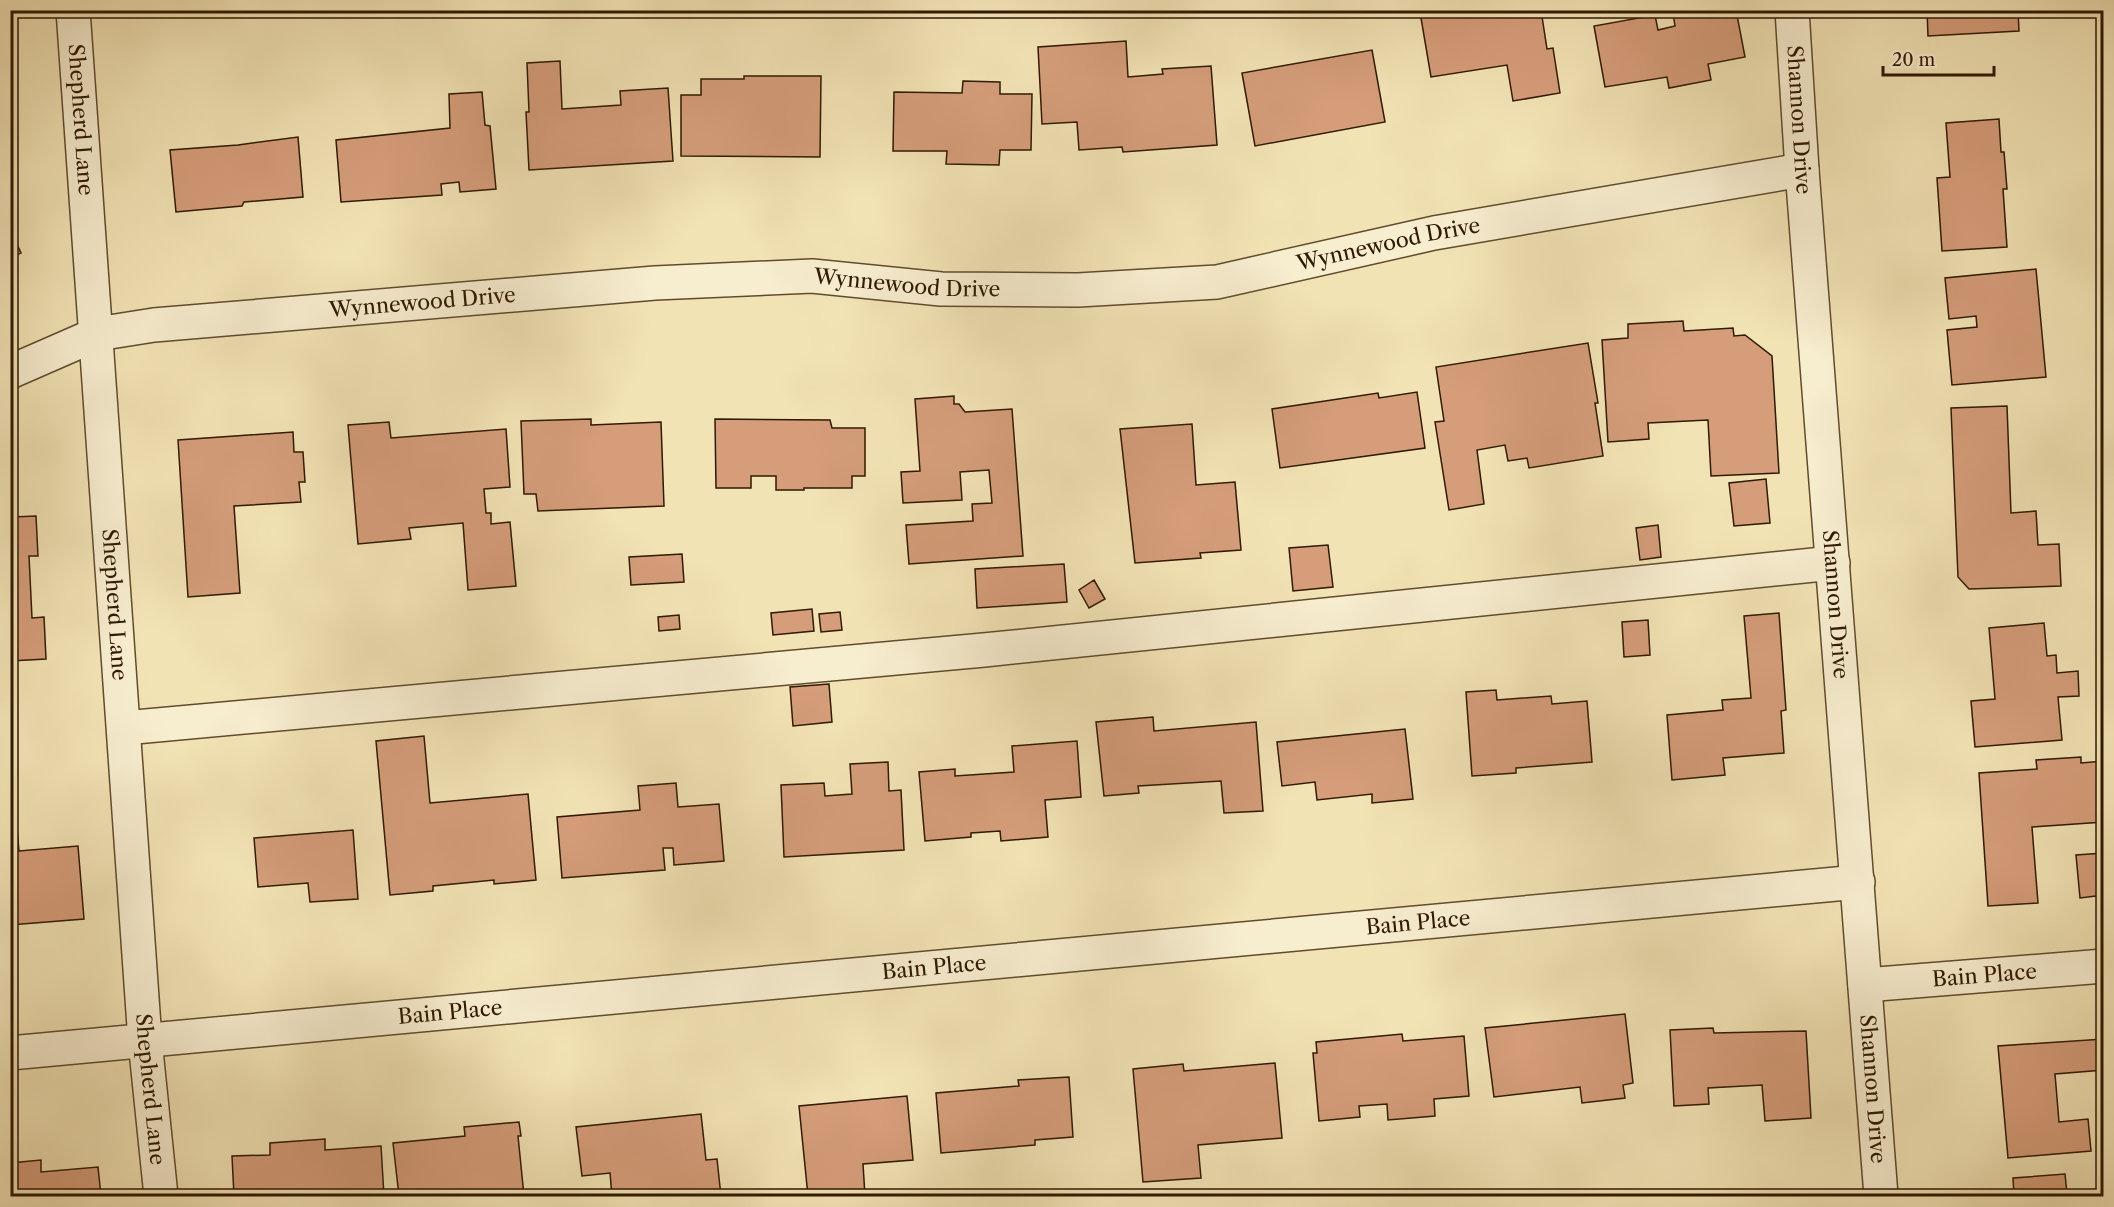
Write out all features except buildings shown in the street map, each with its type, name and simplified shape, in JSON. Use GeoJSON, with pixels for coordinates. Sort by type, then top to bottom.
{"type":"FeatureCollection","features":[{"type":"Feature","properties":{"kind":"street","name":"Shepherd Lane"},"geometry":{"type":"LineString","coordinates":[[74,10],[145,1041],[161,1197]]}},
{"type":"Feature","properties":{"kind":"street","name":"Shannon Drive"},"geometry":{"type":"LineString","coordinates":[[1792,10],[1802,170],[1881,1197]]}},
{"type":"Feature","properties":{"kind":"street","name":"Wynnewood Drive"},"geometry":{"type":"LineString","coordinates":[[10,372],[97,334],[154,325],[666,283],[812,276],[941,289],[1078,290],[1217,282],[1434,233],[1802,170]]}},
{"type":"Feature","properties":{"kind":"street"},"geometry":{"type":"LineString","coordinates":[[124,728],[984,651],[1833,563]]}},
{"type":"Feature","properties":{"kind":"street","name":"Bain Place"},"geometry":{"type":"LineString","coordinates":[[10,1053],[1858,882]]}},
{"type":"Feature","properties":{"kind":"street","name":"Bain Place"},"geometry":{"type":"LineString","coordinates":[[1865,985],[2103,966]]}}]}
